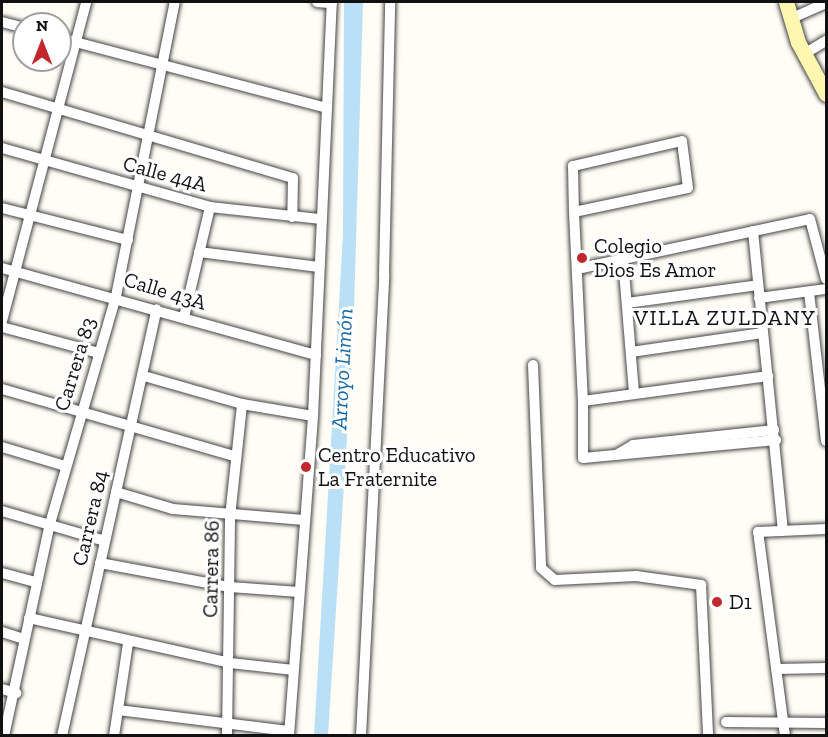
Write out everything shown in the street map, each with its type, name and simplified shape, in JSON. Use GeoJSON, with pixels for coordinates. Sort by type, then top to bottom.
{"type":"FeatureCollection","features":[{"type":"Feature","properties":{"kind":"street"},"geometry":{"type":"LineString","coordinates":[[2,321],[86,2]]}},
{"type":"Feature","properties":{"kind":"street","name":"Carrera 83"},"geometry":{"type":"LineString","coordinates":[[4,735],[16,693],[36,582],[65,466],[116,296],[164,67],[175,2]]}},
{"type":"Feature","properties":{"kind":"street"},"geometry":{"type":"LineString","coordinates":[[118,710],[227,730],[289,733],[314,416],[332,2],[317,2]]}},
{"type":"Feature","properties":{"kind":"street"},"geometry":{"type":"LineString","coordinates":[[361,735],[384,275],[390,2]]}},
{"type":"Feature","properties":{"kind":"street"},"geometry":{"type":"LineString","coordinates":[[786,2],[804,54],[825,88]]}},
{"type":"Feature","properties":{"kind":"street"},"geometry":{"type":"LineString","coordinates":[[790,19],[826,3]]}},
{"type":"Feature","properties":{"kind":"street"},"geometry":{"type":"LineString","coordinates":[[72,41],[327,108]]}},
{"type":"Feature","properties":{"kind":"street"},"geometry":{"type":"LineString","coordinates":[[804,54],[826,41]]}},
{"type":"Feature","properties":{"kind":"street"},"geometry":{"type":"LineString","coordinates":[[2,92],[150,133],[292,178],[292,217]]}},
{"type":"Feature","properties":{"kind":"street"},"geometry":{"type":"LineString","coordinates":[[574,212],[688,189],[682,141],[573,166],[574,212],[583,401],[583,458],[616,455],[633,446],[775,435]]}},
{"type":"Feature","properties":{"kind":"street","name":"Calle 44A"},"geometry":{"type":"LineString","coordinates":[[2,148],[210,207],[321,219]]}},
{"type":"Feature","properties":{"kind":"street"},"geometry":{"type":"LineString","coordinates":[[184,317],[210,207]]}},
{"type":"Feature","properties":{"kind":"street"},"geometry":{"type":"LineString","coordinates":[[2,208],[128,240]]}},
{"type":"Feature","properties":{"kind":"street"},"geometry":{"type":"LineString","coordinates":[[577,269],[813,220],[826,279]]}},
{"type":"Feature","properties":{"kind":"street"},"geometry":{"type":"LineString","coordinates":[[753,231],[783,530]]}},
{"type":"Feature","properties":{"kind":"street"},"geometry":{"type":"LineString","coordinates":[[199,252],[319,267]]}},
{"type":"Feature","properties":{"kind":"street"},"geometry":{"type":"LineString","coordinates":[[623,259],[634,394]]}},
{"type":"Feature","properties":{"kind":"street","name":"Calle 43A"},"geometry":{"type":"LineString","coordinates":[[2,268],[116,296],[316,355]]}},
{"type":"Feature","properties":{"kind":"street"},"geometry":{"type":"LineString","coordinates":[[627,303],[758,285]]}},
{"type":"Feature","properties":{"kind":"street"},"geometry":{"type":"LineString","coordinates":[[759,298],[826,289]]}},
{"type":"Feature","properties":{"kind":"street"},"geometry":{"type":"LineString","coordinates":[[809,292],[826,441]]}},
{"type":"Feature","properties":{"kind":"street","name":"Carrera 84"},"geometry":{"type":"LineString","coordinates":[[62,735],[84,630],[144,376],[157,309]]}},
{"type":"Feature","properties":{"kind":"street"},"geometry":{"type":"LineString","coordinates":[[2,327],[99,353]]}},
{"type":"Feature","properties":{"kind":"street"},"geometry":{"type":"LineString","coordinates":[[631,352],[763,333]]}},
{"type":"Feature","properties":{"kind":"street"},"geometry":{"type":"LineString","coordinates":[[533,365],[541,568],[555,580],[636,576],[701,585],[708,735]]}},
{"type":"Feature","properties":{"kind":"street"},"geometry":{"type":"LineString","coordinates":[[144,376],[242,404],[314,416]]}},
{"type":"Feature","properties":{"kind":"street"},"geometry":{"type":"LineString","coordinates":[[583,401],[768,376]]}},
{"type":"Feature","properties":{"kind":"street"},"geometry":{"type":"LineString","coordinates":[[2,389],[234,456]]}},
{"type":"Feature","properties":{"kind":"street","name":"Carrera 86"},"geometry":{"type":"LineString","coordinates":[[227,730],[230,663],[230,517],[234,456],[242,404]]}},
{"type":"Feature","properties":{"kind":"street"},"geometry":{"type":"LineString","coordinates":[[2,447],[65,466]]}},
{"type":"Feature","properties":{"kind":"street"},"geometry":{"type":"LineString","coordinates":[[117,492],[172,509],[230,517],[304,520]]}},
{"type":"Feature","properties":{"kind":"street"},"geometry":{"type":"LineString","coordinates":[[2,511],[50,527],[105,541]]}},
{"type":"Feature","properties":{"kind":"street"},"geometry":{"type":"LineString","coordinates":[[785,735],[758,532],[826,529]]}},
{"type":"Feature","properties":{"kind":"street"},"geometry":{"type":"LineString","coordinates":[[100,563],[230,587],[299,592]]}},
{"type":"Feature","properties":{"kind":"street"},"geometry":{"type":"LineString","coordinates":[[2,573],[36,582]]}},
{"type":"Feature","properties":{"kind":"street"},"geometry":{"type":"LineString","coordinates":[[29,618],[84,630],[128,643],[230,663],[294,670]]}},
{"type":"Feature","properties":{"kind":"street"},"geometry":{"type":"LineString","coordinates":[[2,632],[24,639]]}},
{"type":"Feature","properties":{"kind":"street"},"geometry":{"type":"LineString","coordinates":[[114,735],[128,643]]}},
{"type":"Feature","properties":{"kind":"street"},"geometry":{"type":"LineString","coordinates":[[776,669],[826,668]]}},
{"type":"Feature","properties":{"kind":"street"},"geometry":{"type":"LineString","coordinates":[[2,689],[16,693]]}},
{"type":"Feature","properties":{"kind":"street"},"geometry":{"type":"LineString","coordinates":[[726,722],[826,723]]}},
{"type":"Feature","properties":{"kind":"water","name":"Arroyo Limón"},"geometry":{"type":"Polygon","coordinates":[[[344,2],[363,2],[353,344],[328,735],[314,736],[343,235],[344,2]]]}},
{"type":"Feature","properties":{"kind":"place","name":"Colegio Dios Es Amor"},"geometry":{"type":"Point","coordinates":[582,258]}},
{"type":"Feature","properties":{"kind":"place","name":"Centro Educativo La Fraternite"},"geometry":{"type":"Point","coordinates":[306,467]}},
{"type":"Feature","properties":{"kind":"place","name":"D1"},"geometry":{"type":"Point","coordinates":[717,602]}},
{"type":"Feature","properties":{"kind":"district","name":"VILLA ZULDANY"},"geometry":{"type":"Point","coordinates":[725,318]}}]}
